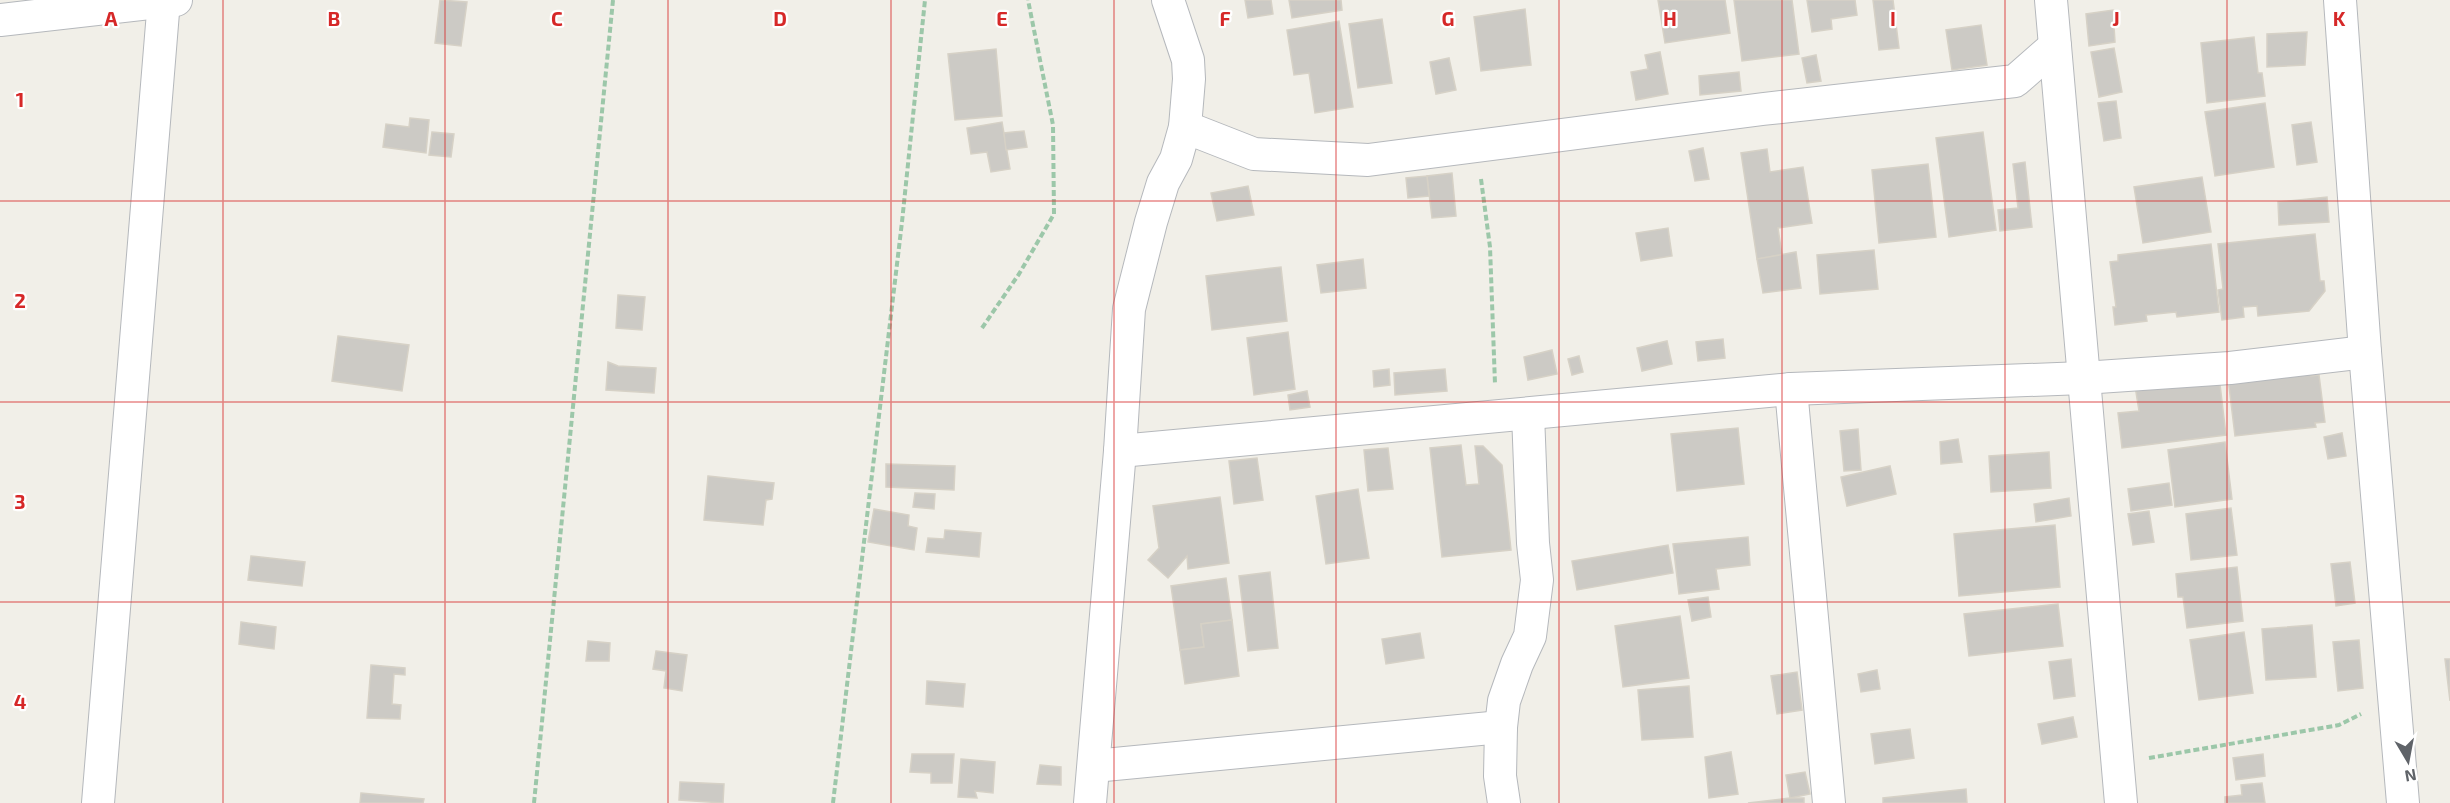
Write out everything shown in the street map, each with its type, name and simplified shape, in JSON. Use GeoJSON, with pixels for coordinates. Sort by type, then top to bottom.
{"type":"FeatureCollection","features":[{"type":"Feature","properties":{"kind":"street"},"geometry":{"type":"LineString","coordinates":[[1090,803],[1095,766],[1120,451],[1129,309],[1150,222],[1164,183],[1176,159],[1185,127],[1189,79],[1188,60],[1168,0]]}},
{"type":"Feature","properties":{"kind":"street"},"geometry":{"type":"LineString","coordinates":[[2051,0],[2121,803]]}},
{"type":"Feature","properties":{"kind":"street"},"geometry":{"type":"LineString","coordinates":[[2340,0],[2365,352],[2403,803]]}},
{"type":"Feature","properties":{"kind":"street"},"geometry":{"type":"LineString","coordinates":[[0,20],[168,1],[98,803]]}},
{"type":"Feature","properties":{"kind":"street"},"geometry":{"type":"LineString","coordinates":[[1185,127],[1254,154],[1368,160],[1763,109],[2015,81],[2055,46]]}},
{"type":"Feature","properties":{"kind":"street"},"geometry":{"type":"LineString","coordinates":[[1120,451],[1791,390],[2083,378],[2230,368],[2365,352]]}},
{"type":"Feature","properties":{"kind":"street"},"geometry":{"type":"LineString","coordinates":[[1791,390],[1829,803]]}},
{"type":"Feature","properties":{"kind":"street"},"geometry":{"type":"LineString","coordinates":[[1504,803],[1500,776],[1500,727],[1504,701],[1530,636],[1537,580],[1533,543],[1528,414]]}},
{"type":"Feature","properties":{"kind":"street"},"geometry":{"type":"LineString","coordinates":[[1095,766],[1500,727]]}},
{"type":"Feature","properties":{"kind":"path"},"geometry":{"type":"LineString","coordinates":[[534,803],[613,0]]}},
{"type":"Feature","properties":{"kind":"path"},"geometry":{"type":"LineString","coordinates":[[832,803],[901,233],[925,0]]}},
{"type":"Feature","properties":{"kind":"path"},"geometry":{"type":"LineString","coordinates":[[982,328],[1019,274],[1054,214],[1053,125],[1028,0]]}},
{"type":"Feature","properties":{"kind":"path"},"geometry":{"type":"LineString","coordinates":[[1476,146],[1490,247],[1496,417]]}},
{"type":"Feature","properties":{"kind":"path"},"geometry":{"type":"LineString","coordinates":[[2117,763],[2338,725],[2394,698]]}},
{"type":"Feature","properties":{"kind":"building"},"geometry":{"type":"Polygon","coordinates":[[[440,0],[467,2],[461,46],[435,43],[440,0]]]}},
{"type":"Feature","properties":{"kind":"building"},"geometry":{"type":"Polygon","coordinates":[[[1245,0],[1271,0],[1273,14],[1248,18],[1245,0]]]}},
{"type":"Feature","properties":{"kind":"building"},"geometry":{"type":"Polygon","coordinates":[[[1289,0],[1341,0],[1342,10],[1292,18],[1289,0]]]}},
{"type":"Feature","properties":{"kind":"building"},"geometry":{"type":"Polygon","coordinates":[[[1658,0],[1725,0],[1730,33],[1665,43],[1658,0]]]}},
{"type":"Feature","properties":{"kind":"building"},"geometry":{"type":"Polygon","coordinates":[[[1734,0],[1792,0],[1799,54],[1742,61],[1734,0]]]}},
{"type":"Feature","properties":{"kind":"building"},"geometry":{"type":"Polygon","coordinates":[[[1807,0],[1855,0],[1857,15],[1831,19],[1832,29],[1812,32],[1807,0]]]}},
{"type":"Feature","properties":{"kind":"building"},"geometry":{"type":"Polygon","coordinates":[[[1873,0],[1893,0],[1899,48],[1879,50],[1873,0]]]}},
{"type":"Feature","properties":{"kind":"building"},"geometry":{"type":"Polygon","coordinates":[[[1525,9],[1531,65],[1481,71],[1474,17],[1525,9]]]}},
{"type":"Feature","properties":{"kind":"building"},"geometry":{"type":"Polygon","coordinates":[[[2113,10],[2115,42],[2089,46],[2086,14],[2113,10]]]}},
{"type":"Feature","properties":{"kind":"building"},"geometry":{"type":"Polygon","coordinates":[[[1382,19],[1392,83],[1358,88],[1349,24],[1382,19]]]}},
{"type":"Feature","properties":{"kind":"building"},"geometry":{"type":"Polygon","coordinates":[[[1339,21],[1353,107],[1315,113],[1309,73],[1294,75],[1287,30],[1339,21]]]}},
{"type":"Feature","properties":{"kind":"building"},"geometry":{"type":"Polygon","coordinates":[[[1981,25],[1987,65],[1952,70],[1946,30],[1981,25]]]}},
{"type":"Feature","properties":{"kind":"building"},"geometry":{"type":"Polygon","coordinates":[[[2307,32],[2305,65],[2267,67],[2267,34],[2307,32]]]}},
{"type":"Feature","properties":{"kind":"building"},"geometry":{"type":"Polygon","coordinates":[[[2254,37],[2258,73],[2262,73],[2265,96],[2207,103],[2201,43],[2254,37]]]}},
{"type":"Feature","properties":{"kind":"building"},"geometry":{"type":"Polygon","coordinates":[[[2114,48],[2122,92],[2099,97],[2091,52],[2114,48]]]}},
{"type":"Feature","properties":{"kind":"building"},"geometry":{"type":"Polygon","coordinates":[[[996,49],[1002,116],[955,120],[948,54],[996,49]]]}},
{"type":"Feature","properties":{"kind":"building"},"geometry":{"type":"Polygon","coordinates":[[[1660,52],[1668,94],[1636,100],[1631,72],[1648,69],[1645,55],[1660,52]]]}},
{"type":"Feature","properties":{"kind":"building"},"geometry":{"type":"Polygon","coordinates":[[[1816,55],[1821,81],[1807,83],[1802,58],[1816,55]]]}},
{"type":"Feature","properties":{"kind":"building"},"geometry":{"type":"Polygon","coordinates":[[[1449,58],[1456,90],[1436,94],[1430,62],[1449,58]]]}},
{"type":"Feature","properties":{"kind":"building"},"geometry":{"type":"Polygon","coordinates":[[[1739,72],[1741,91],[1700,95],[1699,76],[1739,72]]]}},
{"type":"Feature","properties":{"kind":"building"},"geometry":{"type":"Polygon","coordinates":[[[2116,101],[2121,138],[2104,141],[2098,103],[2116,101]]]}},
{"type":"Feature","properties":{"kind":"building"},"geometry":{"type":"Polygon","coordinates":[[[2265,103],[2274,167],[2215,176],[2205,112],[2265,103]]]}},
{"type":"Feature","properties":{"kind":"building"},"geometry":{"type":"Polygon","coordinates":[[[410,118],[429,120],[426,153],[383,147],[386,124],[409,127],[410,118]]]}},
{"type":"Feature","properties":{"kind":"building"},"geometry":{"type":"Polygon","coordinates":[[[1002,122],[1010,169],[991,172],[987,152],[971,154],[967,128],[1002,122]]]}},
{"type":"Feature","properties":{"kind":"building"},"geometry":{"type":"Polygon","coordinates":[[[2311,122],[2317,162],[2297,165],[2292,125],[2311,122]]]}},
{"type":"Feature","properties":{"kind":"building"},"geometry":{"type":"Polygon","coordinates":[[[1024,131],[1027,147],[1006,150],[1004,133],[1024,131]]]}},
{"type":"Feature","properties":{"kind":"building"},"geometry":{"type":"Polygon","coordinates":[[[432,132],[454,134],[451,157],[429,155],[432,132]]]}},
{"type":"Feature","properties":{"kind":"building"},"geometry":{"type":"Polygon","coordinates":[[[1983,132],[1996,230],[1949,237],[1936,138],[1983,132]]]}},
{"type":"Feature","properties":{"kind":"building"},"geometry":{"type":"Polygon","coordinates":[[[1703,148],[1709,179],[1695,181],[1689,151],[1703,148]]]}},
{"type":"Feature","properties":{"kind":"building"},"geometry":{"type":"Polygon","coordinates":[[[1767,149],[1770,172],[1803,167],[1812,223],[1778,228],[1782,255],[1757,259],[1741,153],[1767,149]]]}},
{"type":"Feature","properties":{"kind":"building"},"geometry":{"type":"Polygon","coordinates":[[[2025,162],[2032,227],[2000,231],[1998,210],[2018,208],[2013,164],[2025,162]]]}},
{"type":"Feature","properties":{"kind":"building"},"geometry":{"type":"Polygon","coordinates":[[[1928,164],[1936,237],[1879,243],[1872,170],[1928,164]]]}},
{"type":"Feature","properties":{"kind":"building"},"geometry":{"type":"Polygon","coordinates":[[[1452,173],[1456,216],[1432,218],[1427,176],[1452,173]]]}},
{"type":"Feature","properties":{"kind":"building"},"geometry":{"type":"Polygon","coordinates":[[[1427,176],[1429,196],[1408,198],[1406,178],[1427,176]]]}},
{"type":"Feature","properties":{"kind":"building"},"geometry":{"type":"Polygon","coordinates":[[[2202,177],[2211,232],[2143,243],[2134,187],[2202,177]]]}},
{"type":"Feature","properties":{"kind":"building"},"geometry":{"type":"Polygon","coordinates":[[[1248,186],[1254,215],[1217,221],[1211,193],[1248,186]]]}},
{"type":"Feature","properties":{"kind":"building"},"geometry":{"type":"Polygon","coordinates":[[[2327,197],[2329,222],[2279,225],[2278,202],[2327,197]]]}},
{"type":"Feature","properties":{"kind":"building"},"geometry":{"type":"Polygon","coordinates":[[[1668,228],[1672,256],[1641,261],[1636,233],[1668,228]]]}},
{"type":"Feature","properties":{"kind":"building"},"geometry":{"type":"Polygon","coordinates":[[[2315,234],[2320,281],[2324,281],[2325,291],[2309,311],[2258,316],[2257,306],[2243,307],[2244,317],[2222,320],[2218,290],[2223,289],[2218,244],[2315,234]]]}},
{"type":"Feature","properties":{"kind":"building"},"geometry":{"type":"Polygon","coordinates":[[[2211,244],[2219,312],[2177,317],[2176,312],[2146,315],[2147,321],[2115,325],[2113,307],[2116,307],[2110,262],[2118,261],[2118,255],[2211,244]]]}},
{"type":"Feature","properties":{"kind":"building"},"geometry":{"type":"Polygon","coordinates":[[[1874,250],[1878,289],[1820,294],[1817,255],[1874,250]]]}},
{"type":"Feature","properties":{"kind":"building"},"geometry":{"type":"Polygon","coordinates":[[[1796,252],[1801,288],[1763,293],[1757,259],[1796,252]]]}},
{"type":"Feature","properties":{"kind":"building"},"geometry":{"type":"Polygon","coordinates":[[[1363,259],[1366,288],[1321,293],[1317,265],[1363,259]]]}},
{"type":"Feature","properties":{"kind":"building"},"geometry":{"type":"Polygon","coordinates":[[[1281,267],[1287,321],[1212,330],[1206,276],[1281,267]]]}},
{"type":"Feature","properties":{"kind":"building"},"geometry":{"type":"Polygon","coordinates":[[[618,295],[645,297],[642,330],[616,328],[618,295]]]}},
{"type":"Feature","properties":{"kind":"building"},"geometry":{"type":"Polygon","coordinates":[[[1288,332],[1295,389],[1254,395],[1247,338],[1288,332]]]}},
{"type":"Feature","properties":{"kind":"building"},"geometry":{"type":"Polygon","coordinates":[[[338,336],[409,345],[402,391],[332,381],[338,336]]]}},
{"type":"Feature","properties":{"kind":"building"},"geometry":{"type":"Polygon","coordinates":[[[1723,339],[1725,358],[1698,361],[1696,342],[1723,339]]]}},
{"type":"Feature","properties":{"kind":"building"},"geometry":{"type":"Polygon","coordinates":[[[1667,341],[1672,364],[1642,371],[1637,348],[1667,341]]]}},
{"type":"Feature","properties":{"kind":"building"},"geometry":{"type":"Polygon","coordinates":[[[1552,350],[1557,374],[1528,380],[1524,357],[1552,350]]]}},
{"type":"Feature","properties":{"kind":"building"},"geometry":{"type":"Polygon","coordinates":[[[1579,356],[1583,372],[1572,375],[1568,359],[1579,356]]]}},
{"type":"Feature","properties":{"kind":"building"},"geometry":{"type":"Polygon","coordinates":[[[608,362],[618,366],[656,368],[654,393],[606,390],[608,362]]]}},
{"type":"Feature","properties":{"kind":"building"},"geometry":{"type":"Polygon","coordinates":[[[2310,368],[2311,376],[2319,375],[2325,422],[2315,423],[2316,427],[2235,436],[2228,378],[2310,368]]]}},
{"type":"Feature","properties":{"kind":"building"},"geometry":{"type":"Polygon","coordinates":[[[1389,369],[1390,385],[1374,387],[1373,371],[1389,369]]]}},
{"type":"Feature","properties":{"kind":"building"},"geometry":{"type":"Polygon","coordinates":[[[1445,369],[1447,391],[1395,395],[1394,373],[1445,369]]]}},
{"type":"Feature","properties":{"kind":"building"},"geometry":{"type":"Polygon","coordinates":[[[2219,376],[2226,435],[2122,448],[2118,413],[2139,411],[2135,386],[2219,376]]]}},
{"type":"Feature","properties":{"kind":"building"},"geometry":{"type":"Polygon","coordinates":[[[1307,391],[1310,407],[1290,410],[1288,395],[1307,391]]]}},
{"type":"Feature","properties":{"kind":"building"},"geometry":{"type":"Polygon","coordinates":[[[1738,428],[1744,484],[1677,491],[1671,434],[1738,428]]]}},
{"type":"Feature","properties":{"kind":"building"},"geometry":{"type":"Polygon","coordinates":[[[1858,429],[1861,470],[1844,471],[1840,431],[1858,429]]]}},
{"type":"Feature","properties":{"kind":"building"},"geometry":{"type":"Polygon","coordinates":[[[2342,433],[2346,456],[2328,459],[2324,437],[2342,433]]]}},
{"type":"Feature","properties":{"kind":"building"},"geometry":{"type":"Polygon","coordinates":[[[1958,439],[1962,462],[1941,464],[1940,442],[1958,439]]]}},
{"type":"Feature","properties":{"kind":"building"},"geometry":{"type":"Polygon","coordinates":[[[2225,442],[2232,499],[2175,507],[2168,450],[2225,442]]]}},
{"type":"Feature","properties":{"kind":"building"},"geometry":{"type":"Polygon","coordinates":[[[1461,445],[1466,485],[1479,484],[1475,446],[1483,446],[1502,465],[1511,550],[1442,557],[1430,448],[1461,445]]]}},
{"type":"Feature","properties":{"kind":"building"},"geometry":{"type":"Polygon","coordinates":[[[1388,448],[1393,489],[1368,491],[1364,450],[1388,448]]]}},
{"type":"Feature","properties":{"kind":"building"},"geometry":{"type":"Polygon","coordinates":[[[2049,452],[2051,488],[1991,492],[1989,456],[2049,452]]]}},
{"type":"Feature","properties":{"kind":"building"},"geometry":{"type":"Polygon","coordinates":[[[1257,458],[1263,500],[1234,504],[1229,461],[1257,458]]]}},
{"type":"Feature","properties":{"kind":"building"},"geometry":{"type":"Polygon","coordinates":[[[886,464],[955,466],[954,490],[886,487],[886,464]]]}},
{"type":"Feature","properties":{"kind":"building"},"geometry":{"type":"Polygon","coordinates":[[[1890,466],[1896,494],[1847,506],[1841,477],[1890,466]]]}},
{"type":"Feature","properties":{"kind":"building"},"geometry":{"type":"Polygon","coordinates":[[[708,476],[774,483],[772,499],[766,500],[763,525],[704,520],[708,476]]]}},
{"type":"Feature","properties":{"kind":"building"},"geometry":{"type":"Polygon","coordinates":[[[2169,483],[2172,505],[2131,511],[2128,489],[2169,483]]]}},
{"type":"Feature","properties":{"kind":"building"},"geometry":{"type":"Polygon","coordinates":[[[1358,489],[1369,558],[1326,564],[1316,496],[1358,489]]]}},
{"type":"Feature","properties":{"kind":"building"},"geometry":{"type":"Polygon","coordinates":[[[915,493],[935,494],[934,509],[913,507],[915,493]]]}},
{"type":"Feature","properties":{"kind":"building"},"geometry":{"type":"Polygon","coordinates":[[[1220,497],[1229,563],[1188,569],[1187,556],[1168,578],[1148,560],[1159,548],[1153,506],[1220,497]]]}},
{"type":"Feature","properties":{"kind":"building"},"geometry":{"type":"Polygon","coordinates":[[[2069,498],[2071,516],[2036,522],[2034,504],[2069,498]]]}},
{"type":"Feature","properties":{"kind":"building"},"geometry":{"type":"Polygon","coordinates":[[[2231,508],[2237,555],[2191,560],[2186,514],[2231,508]]]}},
{"type":"Feature","properties":{"kind":"building"},"geometry":{"type":"Polygon","coordinates":[[[874,509],[909,515],[908,526],[917,528],[914,550],[868,542],[874,509]]]}},
{"type":"Feature","properties":{"kind":"building"},"geometry":{"type":"Polygon","coordinates":[[[2149,511],[2154,542],[2133,545],[2128,514],[2149,511]]]}},
{"type":"Feature","properties":{"kind":"building"},"geometry":{"type":"Polygon","coordinates":[[[2055,525],[2060,587],[1959,596],[1954,534],[2055,525]]]}},
{"type":"Feature","properties":{"kind":"building"},"geometry":{"type":"Polygon","coordinates":[[[945,530],[981,533],[979,557],[926,552],[928,538],[944,539],[945,530]]]}},
{"type":"Feature","properties":{"kind":"building"},"geometry":{"type":"Polygon","coordinates":[[[1748,537],[1750,565],[1716,569],[1719,589],[1679,594],[1673,544],[1748,537]]]}},
{"type":"Feature","properties":{"kind":"building"},"geometry":{"type":"Polygon","coordinates":[[[1668,545],[1673,573],[1577,590],[1572,561],[1668,545]]]}},
{"type":"Feature","properties":{"kind":"building"},"geometry":{"type":"Polygon","coordinates":[[[251,556],[305,562],[302,586],[248,580],[251,556]]]}},
{"type":"Feature","properties":{"kind":"building"},"geometry":{"type":"Polygon","coordinates":[[[2350,562],[2355,603],[2336,606],[2331,564],[2350,562]]]}},
{"type":"Feature","properties":{"kind":"building"},"geometry":{"type":"Polygon","coordinates":[[[2237,567],[2243,621],[2187,628],[2183,597],[2178,597],[2176,574],[2237,567]]]}},
{"type":"Feature","properties":{"kind":"building"},"geometry":{"type":"Polygon","coordinates":[[[1270,572],[1278,648],[1248,651],[1239,576],[1270,572]]]}},
{"type":"Feature","properties":{"kind":"building"},"geometry":{"type":"Polygon","coordinates":[[[1226,578],[1232,620],[1201,624],[1204,647],[1180,650],[1171,586],[1226,578]]]}},
{"type":"Feature","properties":{"kind":"building"},"geometry":{"type":"Polygon","coordinates":[[[1708,597],[1711,617],[1692,621],[1688,600],[1708,597]]]}},
{"type":"Feature","properties":{"kind":"building"},"geometry":{"type":"Polygon","coordinates":[[[2058,604],[2063,646],[1969,656],[1964,614],[2058,604]]]}},
{"type":"Feature","properties":{"kind":"building"},"geometry":{"type":"Polygon","coordinates":[[[1680,616],[1689,678],[1623,687],[1615,626],[1680,616]]]}},
{"type":"Feature","properties":{"kind":"building"},"geometry":{"type":"Polygon","coordinates":[[[1232,620],[1239,676],[1185,684],[1180,650],[1204,647],[1201,624],[1232,620]]]}},
{"type":"Feature","properties":{"kind":"building"},"geometry":{"type":"Polygon","coordinates":[[[241,622],[276,627],[274,649],[239,644],[241,622]]]}},
{"type":"Feature","properties":{"kind":"building"},"geometry":{"type":"Polygon","coordinates":[[[2312,625],[2316,677],[2266,680],[2262,629],[2312,625]]]}},
{"type":"Feature","properties":{"kind":"building"},"geometry":{"type":"Polygon","coordinates":[[[2244,632],[2253,693],[2199,700],[2190,640],[2244,632]]]}},
{"type":"Feature","properties":{"kind":"building"},"geometry":{"type":"Polygon","coordinates":[[[1420,633],[1424,658],[1386,664],[1382,639],[1420,633]]]}},
{"type":"Feature","properties":{"kind":"building"},"geometry":{"type":"Polygon","coordinates":[[[2359,640],[2363,688],[2338,691],[2333,642],[2359,640]]]}},
{"type":"Feature","properties":{"kind":"building"},"geometry":{"type":"Polygon","coordinates":[[[588,641],[610,643],[609,661],[586,661],[588,641]]]}},
{"type":"Feature","properties":{"kind":"building"},"geometry":{"type":"Polygon","coordinates":[[[656,651],[687,655],[682,691],[664,688],[666,671],[653,669],[656,651]]]}},
{"type":"Feature","properties":{"kind":"building"},"geometry":{"type":"Polygon","coordinates":[[[2071,659],[2075,696],[2054,699],[2049,662],[2071,659]]]}},
{"type":"Feature","properties":{"kind":"building"},"geometry":{"type":"Polygon","coordinates":[[[2445,659],[2450,659],[2450,701],[2445,659]]]}},
{"type":"Feature","properties":{"kind":"building"},"geometry":{"type":"Polygon","coordinates":[[[371,665],[405,668],[405,675],[394,674],[392,704],[401,705],[400,719],[367,718],[371,665]]]}},
{"type":"Feature","properties":{"kind":"building"},"geometry":{"type":"Polygon","coordinates":[[[1877,670],[1880,689],[1861,692],[1858,674],[1877,670]]]}},
{"type":"Feature","properties":{"kind":"building"},"geometry":{"type":"Polygon","coordinates":[[[1797,672],[1802,710],[1777,714],[1771,676],[1797,672]]]}},
{"type":"Feature","properties":{"kind":"building"},"geometry":{"type":"Polygon","coordinates":[[[927,681],[965,684],[963,707],[926,704],[927,681]]]}},
{"type":"Feature","properties":{"kind":"building"},"geometry":{"type":"Polygon","coordinates":[[[1689,686],[1693,737],[1642,740],[1638,690],[1689,686]]]}},
{"type":"Feature","properties":{"kind":"building"},"geometry":{"type":"Polygon","coordinates":[[[2073,717],[2077,737],[2042,744],[2038,724],[2073,717]]]}},
{"type":"Feature","properties":{"kind":"building"},"geometry":{"type":"Polygon","coordinates":[[[1910,729],[1914,758],[1875,764],[1871,734],[1910,729]]]}},
{"type":"Feature","properties":{"kind":"building"},"geometry":{"type":"Polygon","coordinates":[[[1731,752],[1738,794],[1709,798],[1705,757],[1731,752]]]}},
{"type":"Feature","properties":{"kind":"building"},"geometry":{"type":"Polygon","coordinates":[[[912,754],[954,754],[952,783],[931,783],[931,773],[910,772],[912,754]]]}},
{"type":"Feature","properties":{"kind":"building"},"geometry":{"type":"Polygon","coordinates":[[[2263,754],[2265,776],[2236,780],[2233,758],[2263,754]]]}},
{"type":"Feature","properties":{"kind":"building"},"geometry":{"type":"Polygon","coordinates":[[[961,759],[995,762],[993,793],[975,791],[977,798],[958,797],[961,759]]]}},
{"type":"Feature","properties":{"kind":"building"},"geometry":{"type":"Polygon","coordinates":[[[1040,765],[1061,767],[1061,785],[1037,784],[1040,765]]]}},
{"type":"Feature","properties":{"kind":"building"},"geometry":{"type":"Polygon","coordinates":[[[1805,772],[1810,794],[1790,798],[1786,775],[1805,772]]]}},
{"type":"Feature","properties":{"kind":"building"},"geometry":{"type":"Polygon","coordinates":[[[680,782],[724,784],[723,803],[679,800],[680,782]]]}},
{"type":"Feature","properties":{"kind":"building"},"geometry":{"type":"Polygon","coordinates":[[[2262,783],[2265,803],[2225,803],[2225,797],[2242,795],[2241,785],[2262,783]]]}},
{"type":"Feature","properties":{"kind":"building"},"geometry":{"type":"Polygon","coordinates":[[[1966,789],[1967,803],[1883,803],[1883,798],[1966,789]]]}},
{"type":"Feature","properties":{"kind":"building"},"geometry":{"type":"Polygon","coordinates":[[[361,793],[424,799],[423,803],[360,803],[361,793]]]}},
{"type":"Feature","properties":{"kind":"building"},"geometry":{"type":"Polygon","coordinates":[[[1804,798],[1804,803],[1748,803],[1804,798]]]}}]}
